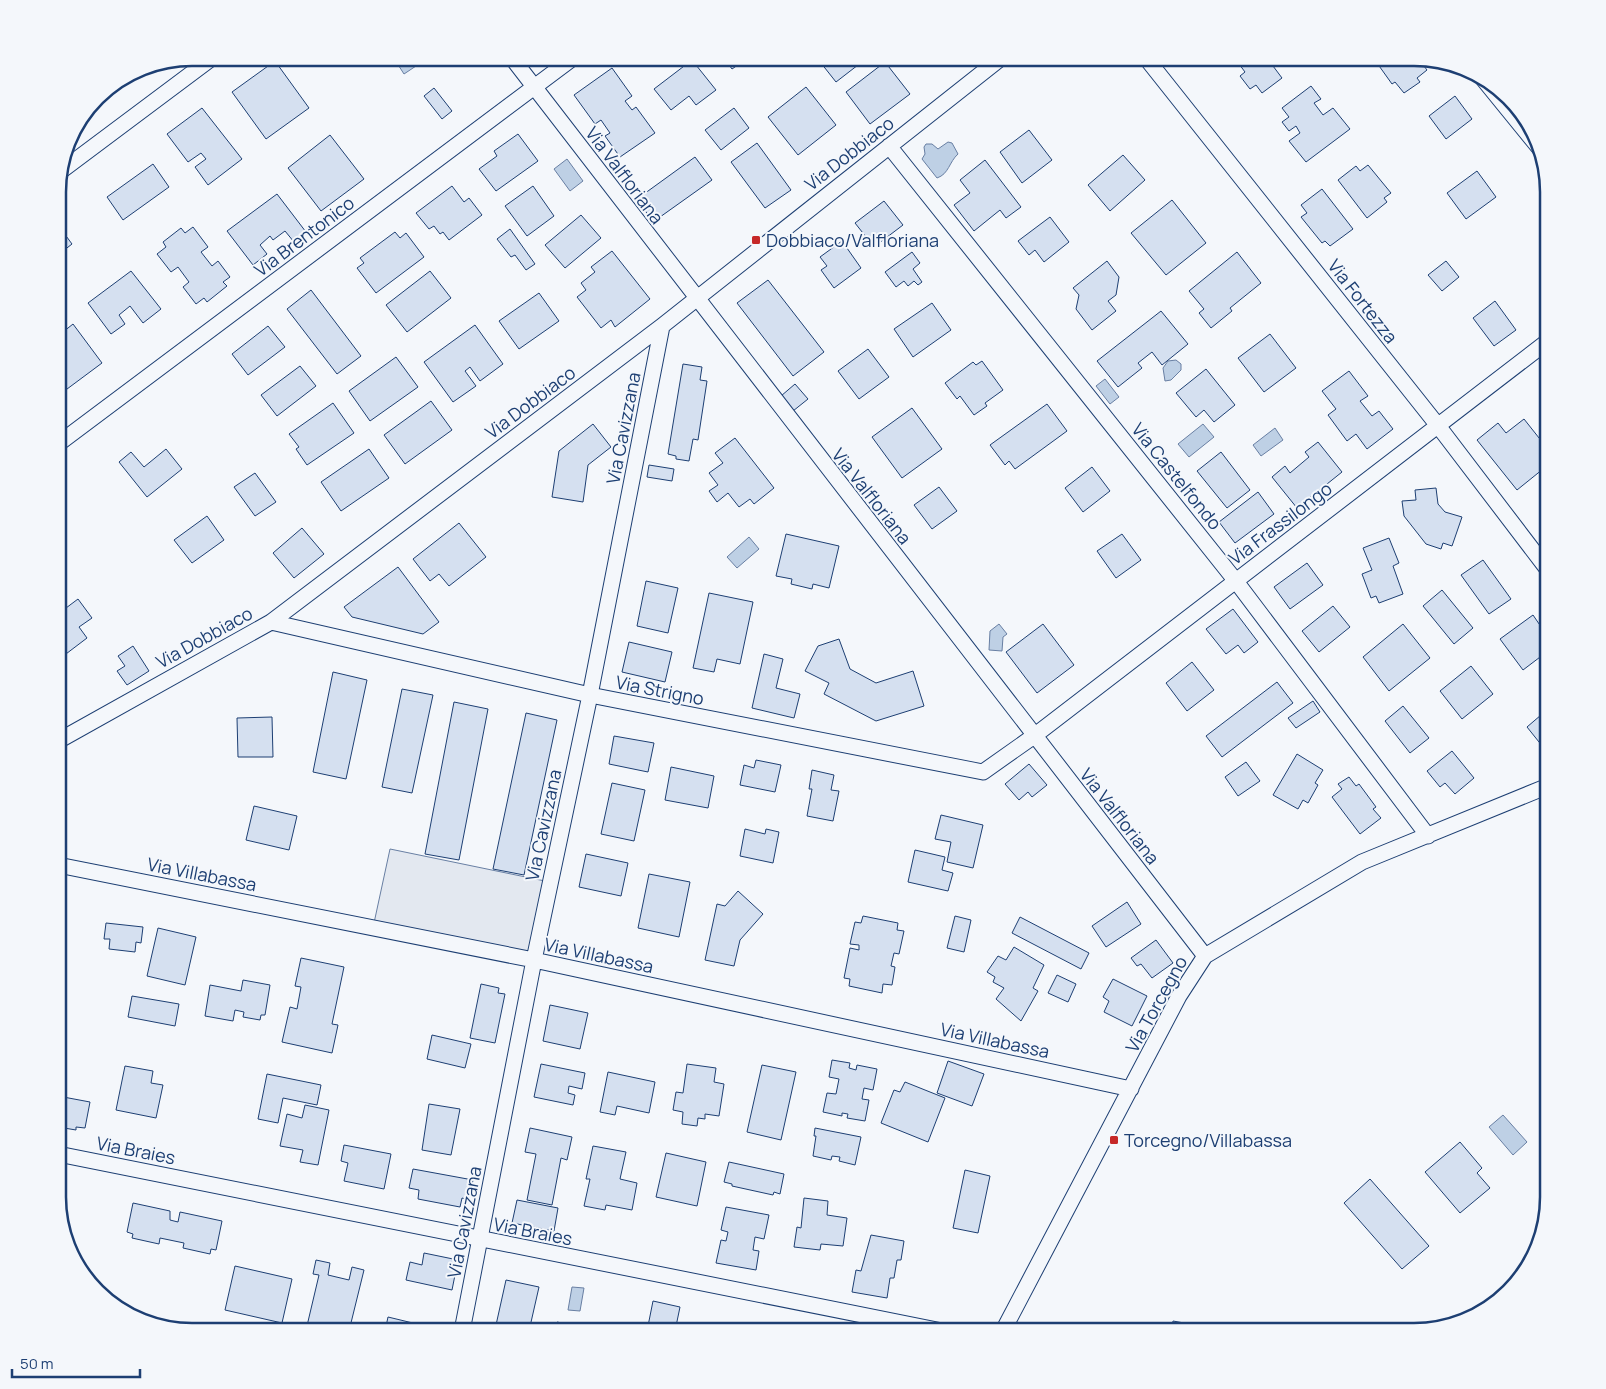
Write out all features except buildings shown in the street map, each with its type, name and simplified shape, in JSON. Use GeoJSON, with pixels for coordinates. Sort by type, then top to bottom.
{"type":"FeatureCollection","features":[{"type":"Feature","properties":{"kind":"street"},"geometry":{"type":"LineString","coordinates":[[70,165],[201,66]]}},
{"type":"Feature","properties":{"kind":"street","name":"Via Valfloriana"},"geometry":{"type":"LineString","coordinates":[[518,66],[1205,956]]}},
{"type":"Feature","properties":{"kind":"street","name":"Via Brentonico"},"geometry":{"type":"LineString","coordinates":[[67,437],[562,66]]}},
{"type":"Feature","properties":{"kind":"street","name":"Via Dobbiaco"},"geometry":{"type":"LineString","coordinates":[[67,736],[271,622],[662,326],[695,297],[991,66]]}},
{"type":"Feature","properties":{"kind":"street","name":"Via Fortezza"},"geometry":{"type":"LineString","coordinates":[[1152,66],[1439,426],[1540,559]]}},
{"type":"Feature","properties":{"kind":"street"},"geometry":{"type":"LineString","coordinates":[[1501,101],[1521,126]]}},
{"type":"Feature","properties":{"kind":"street","name":"Via Castelfondo"},"geometry":{"type":"LineString","coordinates":[[889,146],[1235,580],[1428,836]]}},
{"type":"Feature","properties":{"kind":"street","name":"Via Cavizzana"},"geometry":{"type":"LineString","coordinates":[[464,1323],[534,960],[590,695],[662,326]]}},
{"type":"Feature","properties":{"kind":"street","name":"Via Frassilongo"},"geometry":{"type":"LineString","coordinates":[[1034,736],[1540,347]]}},
{"type":"Feature","properties":{"kind":"street","name":"Via Strigno"},"geometry":{"type":"LineString","coordinates":[[271,622],[590,695],[983,772],[1034,736]]}},
{"type":"Feature","properties":{"kind":"street","name":"Via Torcegno"},"geometry":{"type":"LineString","coordinates":[[1008,1323],[1179,996],[1205,956],[1362,862],[1540,789]]}},
{"type":"Feature","properties":{"kind":"street","name":"Via Villabassa"},"geometry":{"type":"LineString","coordinates":[[67,867],[534,960],[1131,1089]]}},
{"type":"Feature","properties":{"kind":"street","name":"Via Braies"},"geometry":{"type":"LineString","coordinates":[[67,1156],[897,1323]]}},
{"type":"Feature","properties":{"kind":"shaded area"},"geometry":{"type":"Polygon","coordinates":[[[390,849],[545,881],[531,955],[374,923],[390,849]]]}},
{"type":"Feature","properties":{"kind":"water"},"geometry":{"type":"Polygon","coordinates":[[[399,66],[416,66],[404,74],[399,66]]]}},
{"type":"Feature","properties":{"kind":"water"},"geometry":{"type":"Polygon","coordinates":[[[948,142],[952,143],[958,154],[947,171],[937,178],[922,159],[925,154],[924,147],[926,144],[932,144],[938,149],[948,142]]]}},
{"type":"Feature","properties":{"kind":"water"},"geometry":{"type":"Polygon","coordinates":[[[567,159],[583,181],[570,191],[554,169],[567,159]]]}},
{"type":"Feature","properties":{"kind":"water"},"geometry":{"type":"Polygon","coordinates":[[[1176,360],[1181,364],[1181,370],[1171,380],[1165,381],[1163,368],[1168,361],[1176,360]]]}},
{"type":"Feature","properties":{"kind":"water"},"geometry":{"type":"Polygon","coordinates":[[[1105,379],[1119,397],[1110,404],[1096,386],[1105,379]]]}},
{"type":"Feature","properties":{"kind":"water"},"geometry":{"type":"Polygon","coordinates":[[[1203,424],[1214,437],[1189,457],[1178,444],[1203,424]]]}},
{"type":"Feature","properties":{"kind":"water"},"geometry":{"type":"Polygon","coordinates":[[[1275,428],[1283,440],[1261,456],[1253,445],[1275,428]]]}},
{"type":"Feature","properties":{"kind":"water"},"geometry":{"type":"Polygon","coordinates":[[[749,537],[759,549],[737,568],[727,557],[749,537]]]}},
{"type":"Feature","properties":{"kind":"water"},"geometry":{"type":"Polygon","coordinates":[[[999,624],[1007,634],[1003,637],[1002,651],[989,650],[990,631],[999,624]]]}},
{"type":"Feature","properties":{"kind":"water"},"geometry":{"type":"Polygon","coordinates":[[[1503,1115],[1527,1142],[1513,1155],[1489,1127],[1503,1115]]]}},
{"type":"Feature","properties":{"kind":"water"},"geometry":{"type":"Polygon","coordinates":[[[572,1287],[584,1288],[580,1311],[568,1310],[572,1287]]]}},
{"type":"Feature","properties":{"kind":"place","name":"Dobbiaco/Valfloriana"},"geometry":{"type":"Point","coordinates":[756,240]}},
{"type":"Feature","properties":{"kind":"place","name":"Torcegno/Villabassa"},"geometry":{"type":"Point","coordinates":[1114,1140]}}]}
